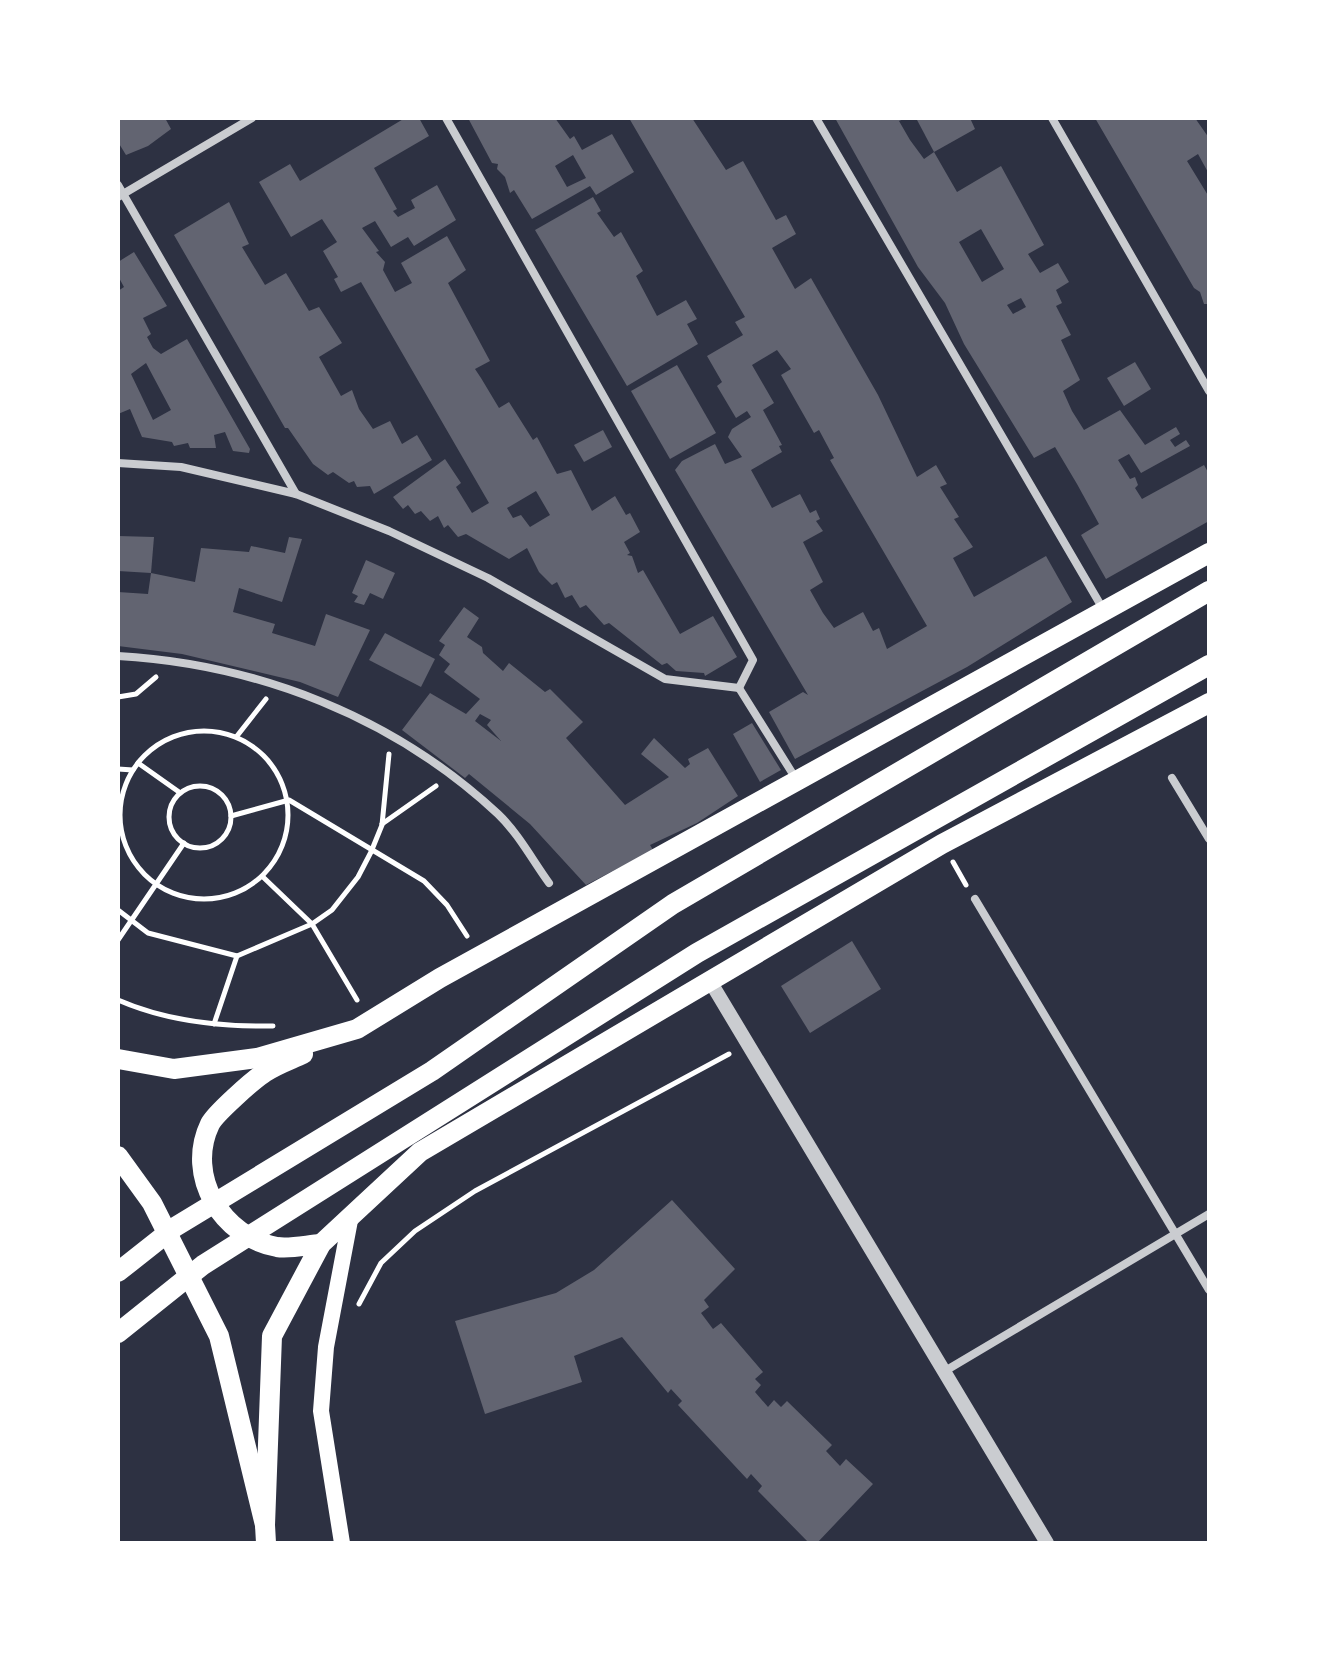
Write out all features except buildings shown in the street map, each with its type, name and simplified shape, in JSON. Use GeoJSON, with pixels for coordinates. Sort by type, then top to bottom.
{"type":"FeatureCollection","features":[{"type":"Feature","properties":{"kind":"main road"},"geometry":{"type":"LineString","coordinates":[[321,1244],[279,1247],[249,1238],[225,1217],[206,1193],[201,1167],[210,1123],[263,1073],[357,1029],[440,978],[1209,553]]}},
{"type":"Feature","properties":{"kind":"main road"},"geometry":{"type":"LineString","coordinates":[[118,1272],[175,1227],[432,1071],[673,904],[1209,591]]}},
{"type":"Feature","properties":{"kind":"main road"},"geometry":{"type":"LineString","coordinates":[[118,1333],[203,1265],[697,953],[1209,665]]}},
{"type":"Feature","properties":{"kind":"main road"},"geometry":{"type":"LineString","coordinates":[[265,1534],[272,1336],[321,1244],[420,1152],[942,844],[1209,703]]}},
{"type":"Feature","properties":{"kind":"main road"},"geometry":{"type":"LineString","coordinates":[[118,1059],[174,1069],[257,1058],[357,1029]]}},
{"type":"Feature","properties":{"kind":"main road"},"geometry":{"type":"LineString","coordinates":[[118,1156],[152,1203],[219,1336],[265,1534]]}},
{"type":"Feature","properties":{"kind":"main road"},"geometry":{"type":"LineString","coordinates":[[342,1543],[321,1411],[326,1347],[351,1215]]}},
{"type":"Feature","properties":{"kind":"street"},"geometry":{"type":"LineString","coordinates":[[121,196],[252,118]]}},
{"type":"Feature","properties":{"kind":"street"},"geometry":{"type":"LineString","coordinates":[[446,118],[753,660],[739,688]]}},
{"type":"Feature","properties":{"kind":"street"},"geometry":{"type":"LineString","coordinates":[[816,118],[1103,609]]}},
{"type":"Feature","properties":{"kind":"street"},"geometry":{"type":"LineString","coordinates":[[1052,118],[1209,391]]}},
{"type":"Feature","properties":{"kind":"street"},"geometry":{"type":"LineString","coordinates":[[118,185],[121,196],[296,494]]}},
{"type":"Feature","properties":{"kind":"street"},"geometry":{"type":"LineString","coordinates":[[118,463],[181,467],[296,494],[389,531],[488,578],[665,679],[739,688]]}},
{"type":"Feature","properties":{"kind":"street"},"geometry":{"type":"LineString","coordinates":[[118,656],[173,659],[278,685],[330,702],[451,777],[500,816],[549,883]]}},
{"type":"Feature","properties":{"kind":"street"},"geometry":{"type":"LineString","coordinates":[[739,688],[796,780]]}},
{"type":"Feature","properties":{"kind":"street"},"geometry":{"type":"LineString","coordinates":[[1172,778],[1209,839]]}},
{"type":"Feature","properties":{"kind":"street"},"geometry":{"type":"LineString","coordinates":[[975,899],[1209,1290]]}},
{"type":"Feature","properties":{"kind":"street"},"geometry":{"type":"LineString","coordinates":[[710,981],[1047,1543]]}},
{"type":"Feature","properties":{"kind":"street"},"geometry":{"type":"LineString","coordinates":[[945,1371],[1209,1214]]}},
{"type":"Feature","properties":{"kind":"path"},"geometry":{"type":"LineString","coordinates":[[118,697],[136,694],[173,659]]}},
{"type":"Feature","properties":{"kind":"path"},"geometry":{"type":"LineString","coordinates":[[237,736],[278,685]]}},
{"type":"Feature","properties":{"kind":"path"},"geometry":{"type":"LineString","coordinates":[[198,731],[237,736],[273,765],[289,800],[286,839],[263,877],[231,896],[197,900],[175,894],[156,884],[140,870],[123,840],[120,803],[133,770],[162,741],[198,731]]}},
{"type":"Feature","properties":{"kind":"path"},"geometry":{"type":"LineString","coordinates":[[118,910],[148,933],[237,956],[312,924],[332,910],[358,877],[371,852],[382,825],[390,738]]}},
{"type":"Feature","properties":{"kind":"path"},"geometry":{"type":"LineString","coordinates":[[138,763],[180,792]]}},
{"type":"Feature","properties":{"kind":"path"},"geometry":{"type":"LineString","coordinates":[[118,769],[133,770]]}},
{"type":"Feature","properties":{"kind":"path"},"geometry":{"type":"LineString","coordinates":[[382,825],[414,799],[451,777]]}},
{"type":"Feature","properties":{"kind":"path"},"geometry":{"type":"LineString","coordinates":[[196,785],[208,787],[220,792],[229,804],[231,816],[226,834],[213,845],[201,848],[184,843],[169,824],[170,807],[180,792],[196,785]]}},
{"type":"Feature","properties":{"kind":"path"},"geometry":{"type":"LineString","coordinates":[[231,816],[289,800],[371,852],[424,881],[447,905],[471,944]]}},
{"type":"Feature","properties":{"kind":"path"},"geometry":{"type":"LineString","coordinates":[[118,940],[184,843]]}},
{"type":"Feature","properties":{"kind":"path"},"geometry":{"type":"LineString","coordinates":[[942,844],[975,899]]}},
{"type":"Feature","properties":{"kind":"path"},"geometry":{"type":"LineString","coordinates":[[263,877],[312,924],[362,1008]]}},
{"type":"Feature","properties":{"kind":"path"},"geometry":{"type":"LineString","coordinates":[[214,1024],[237,956]]}},
{"type":"Feature","properties":{"kind":"path"},"geometry":{"type":"LineString","coordinates":[[118,1000],[214,1024],[278,1025]]}},
{"type":"Feature","properties":{"kind":"path"},"geometry":{"type":"LineString","coordinates":[[355,1310],[381,1263],[415,1231],[475,1191],[749,1044]]}}]}
